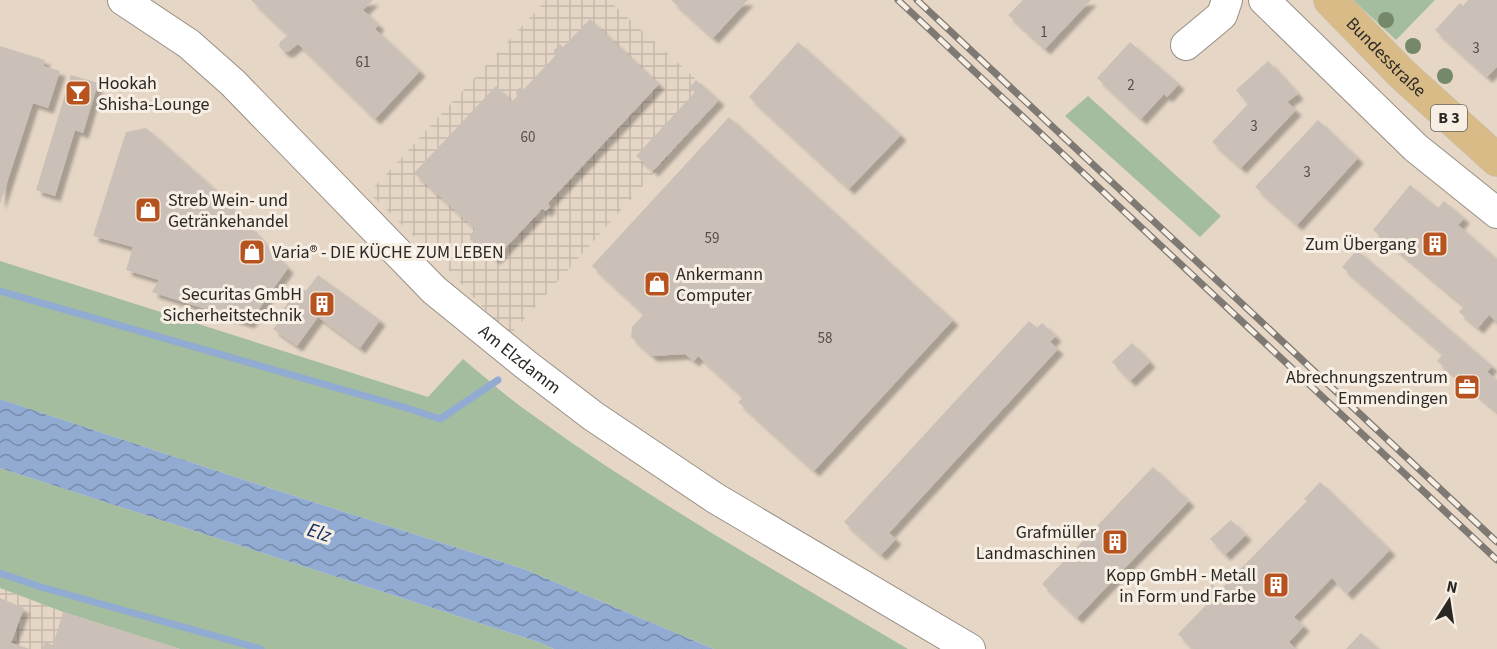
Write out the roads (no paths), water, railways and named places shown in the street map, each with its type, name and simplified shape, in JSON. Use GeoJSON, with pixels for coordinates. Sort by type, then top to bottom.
{"type":"FeatureCollection","features":[{"type":"Feature","properties":{"kind":"main road","name":"Bundesstraße"},"geometry":{"type":"LineString","coordinates":[[1330,0],[1410,81],[1497,160]]}},
{"type":"Feature","properties":{"kind":"street","name":"Am Elzdamm"},"geometry":{"type":"LineString","coordinates":[[123,0],[189,44],[224,75],[434,290],[525,364],[603,423],[715,498],[970,649]]}},
{"type":"Feature","properties":{"kind":"street"},"geometry":{"type":"LineString","coordinates":[[1186,45],[1222,15],[1227,0]]}},
{"type":"Feature","properties":{"kind":"street"},"geometry":{"type":"LineString","coordinates":[[1264,0],[1416,148],[1497,213]]}},
{"type":"Feature","properties":{"kind":"water","name":"Elz"},"geometry":{"type":"Polygon","coordinates":[[[0,399],[524,569],[714,649],[554,649],[0,468],[0,399]]]}},
{"type":"Feature","properties":{"kind":"waterway"},"geometry":{"type":"LineString","coordinates":[[0,291],[440,419],[498,380]]}},
{"type":"Feature","properties":{"kind":"waterway"},"geometry":{"type":"LineString","coordinates":[[0,573],[41,587],[261,649]]}},
{"type":"Feature","properties":{"kind":"railway"},"geometry":{"type":"LineString","coordinates":[[898,0],[1497,560]]}},
{"type":"Feature","properties":{"kind":"railway"},"geometry":{"type":"LineString","coordinates":[[917,0],[1497,542]]}},
{"type":"Feature","properties":{"kind":"place","name":"Hookah Shisha-Lounge"},"geometry":{"type":"Point","coordinates":[78,93]}},
{"type":"Feature","properties":{"kind":"place","name":"Streb Wein- und Getränkehandel"},"geometry":{"type":"Point","coordinates":[148,210]}},
{"type":"Feature","properties":{"kind":"place","name":"Zum Übergang"},"geometry":{"type":"Point","coordinates":[1435,244]}},
{"type":"Feature","properties":{"kind":"place","name":"Varia® - DIE KÜCHE ZUM LEBEN"},"geometry":{"type":"Point","coordinates":[252,252]}},
{"type":"Feature","properties":{"kind":"place","name":"Ankermann Computer"},"geometry":{"type":"Point","coordinates":[657,284]}},
{"type":"Feature","properties":{"kind":"place","name":"Securitas GmbH Sicherheitstechnik"},"geometry":{"type":"Point","coordinates":[322,304]}},
{"type":"Feature","properties":{"kind":"place","name":"Abrechnungszentrum Emmendingen"},"geometry":{"type":"Point","coordinates":[1467,387]}},
{"type":"Feature","properties":{"kind":"place","name":"Grafmüller Landmaschinen"},"geometry":{"type":"Point","coordinates":[1115,542]}},
{"type":"Feature","properties":{"kind":"place","name":"Kopp GmbH - Metall in Form und Farbe"},"geometry":{"type":"Point","coordinates":[1276,585]}}]}
